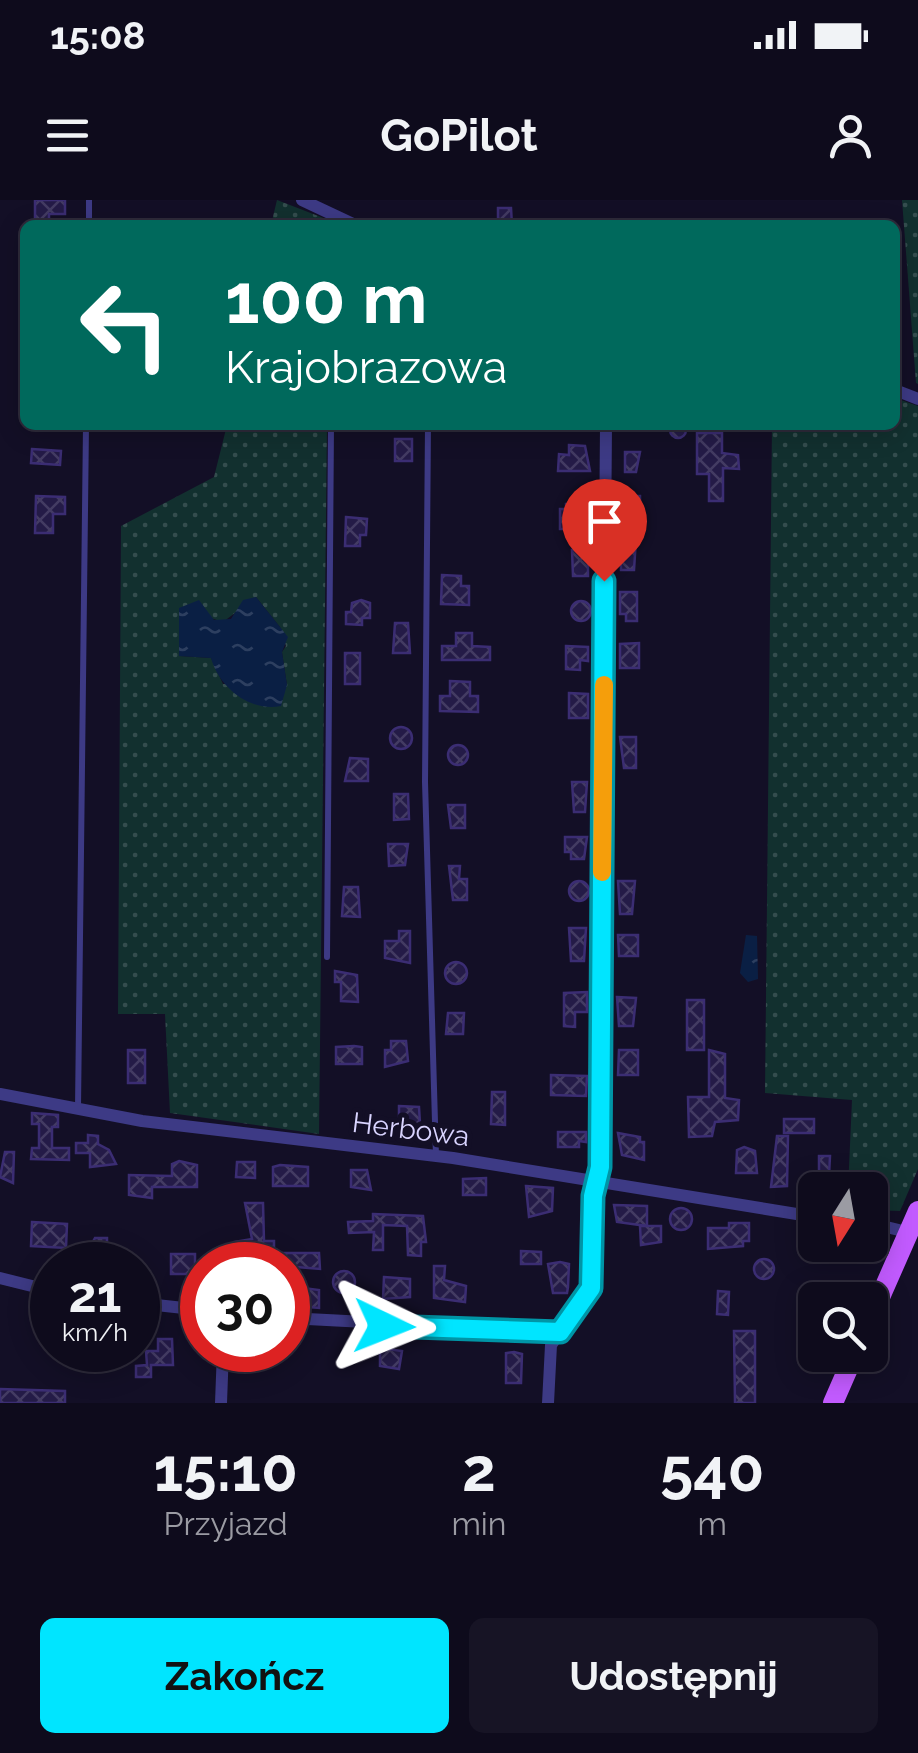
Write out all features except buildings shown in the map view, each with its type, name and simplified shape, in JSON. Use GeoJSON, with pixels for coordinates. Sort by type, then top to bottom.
{"type":"FeatureCollection","features":[{"type":"Feature","properties":{"kind":"main road"},"geometry":{"type":"LineString","coordinates":[[888,1284],[913,1234],[918,1211]]}},
{"type":"Feature","properties":{"kind":"main road"},"geometry":{"type":"LineString","coordinates":[[834,1403],[847,1372]]}},
{"type":"Feature","properties":{"kind":"street"},"geometry":{"type":"LineString","coordinates":[[302,200],[332,220]]}},
{"type":"Feature","properties":{"kind":"street"},"geometry":{"type":"LineString","coordinates":[[548,1403],[549,1358],[560,1332],[591,1288],[597,1183],[606,430]]}},
{"type":"Feature","properties":{"kind":"street","name":"Herbowa"},"geometry":{"type":"LineString","coordinates":[[0,1094],[142,1121],[436,1156],[798,1214]]}},
{"type":"Feature","properties":{"kind":"street"},"geometry":{"type":"LineString","coordinates":[[888,1228],[913,1234]]}},
{"type":"Feature","properties":{"kind":"street"},"geometry":{"type":"LineString","coordinates":[[0,1278],[30,1286]]}},
{"type":"Feature","properties":{"kind":"street"},"geometry":{"type":"LineString","coordinates":[[310,1319],[560,1332]]}},
{"type":"Feature","properties":{"kind":"street"},"geometry":{"type":"LineString","coordinates":[[221,1403],[222,1372]]}},
{"type":"Feature","properties":{"kind":"lane"},"geometry":{"type":"LineString","coordinates":[[78,1109],[86,430]]}},
{"type":"Feature","properties":{"kind":"lane"},"geometry":{"type":"LineString","coordinates":[[326,957],[331,430]]}},
{"type":"Feature","properties":{"kind":"lane"},"geometry":{"type":"LineString","coordinates":[[428,430],[425,782],[436,1156]]}},
{"type":"Feature","properties":{"kind":"green space"},"geometry":{"type":"Polygon","coordinates":[[[277,200],[326,219],[326,220],[272,220],[277,200]]]}},
{"type":"Feature","properties":{"kind":"green space"},"geometry":{"type":"Polygon","coordinates":[[[902,200],[918,200],[918,384],[916,383],[902,200]]]}},
{"type":"Feature","properties":{"kind":"green space"},"geometry":{"type":"Polygon","coordinates":[[[900,400],[918,406],[918,1169],[900,1211],[888,1211],[888,1172],[849,1172],[852,1100],[765,1093],[772,430],[900,430],[900,400]]]}},
{"type":"Feature","properties":{"kind":"green space"},"geometry":{"type":"Polygon","coordinates":[[[226,430],[327,430],[319,1134],[170,1113],[165,1014],[118,1014],[121,526],[214,477],[226,430]],[[256,597],[223,622],[180,608],[179,656],[211,658],[223,684],[287,685],[282,652],[286,646],[280,627],[256,597]]]}},
{"type":"Feature","properties":{"kind":"water"},"geometry":{"type":"Polygon","coordinates":[[[256,597],[288,637],[282,652],[287,685],[281,706],[258,705],[237,695],[221,679],[211,658],[179,656],[179,608],[199,600],[214,620],[231,619],[243,600],[256,597]]]}},
{"type":"Feature","properties":{"kind":"water"},"geometry":{"type":"Polygon","coordinates":[[[746,935],[757,936],[758,979],[748,982],[740,973],[746,935]]]}},
{"type":"Feature","properties":{"kind":"slow traffic"},"geometry":{"type":"LineString","coordinates":[[602,872],[604,685]]}},
{"type":"Feature","properties":{"kind":"route"},"geometry":{"type":"LineString","coordinates":[[384,1326],[560,1332],[591,1288],[593,1196],[600,1167],[604,581]]}}]}
